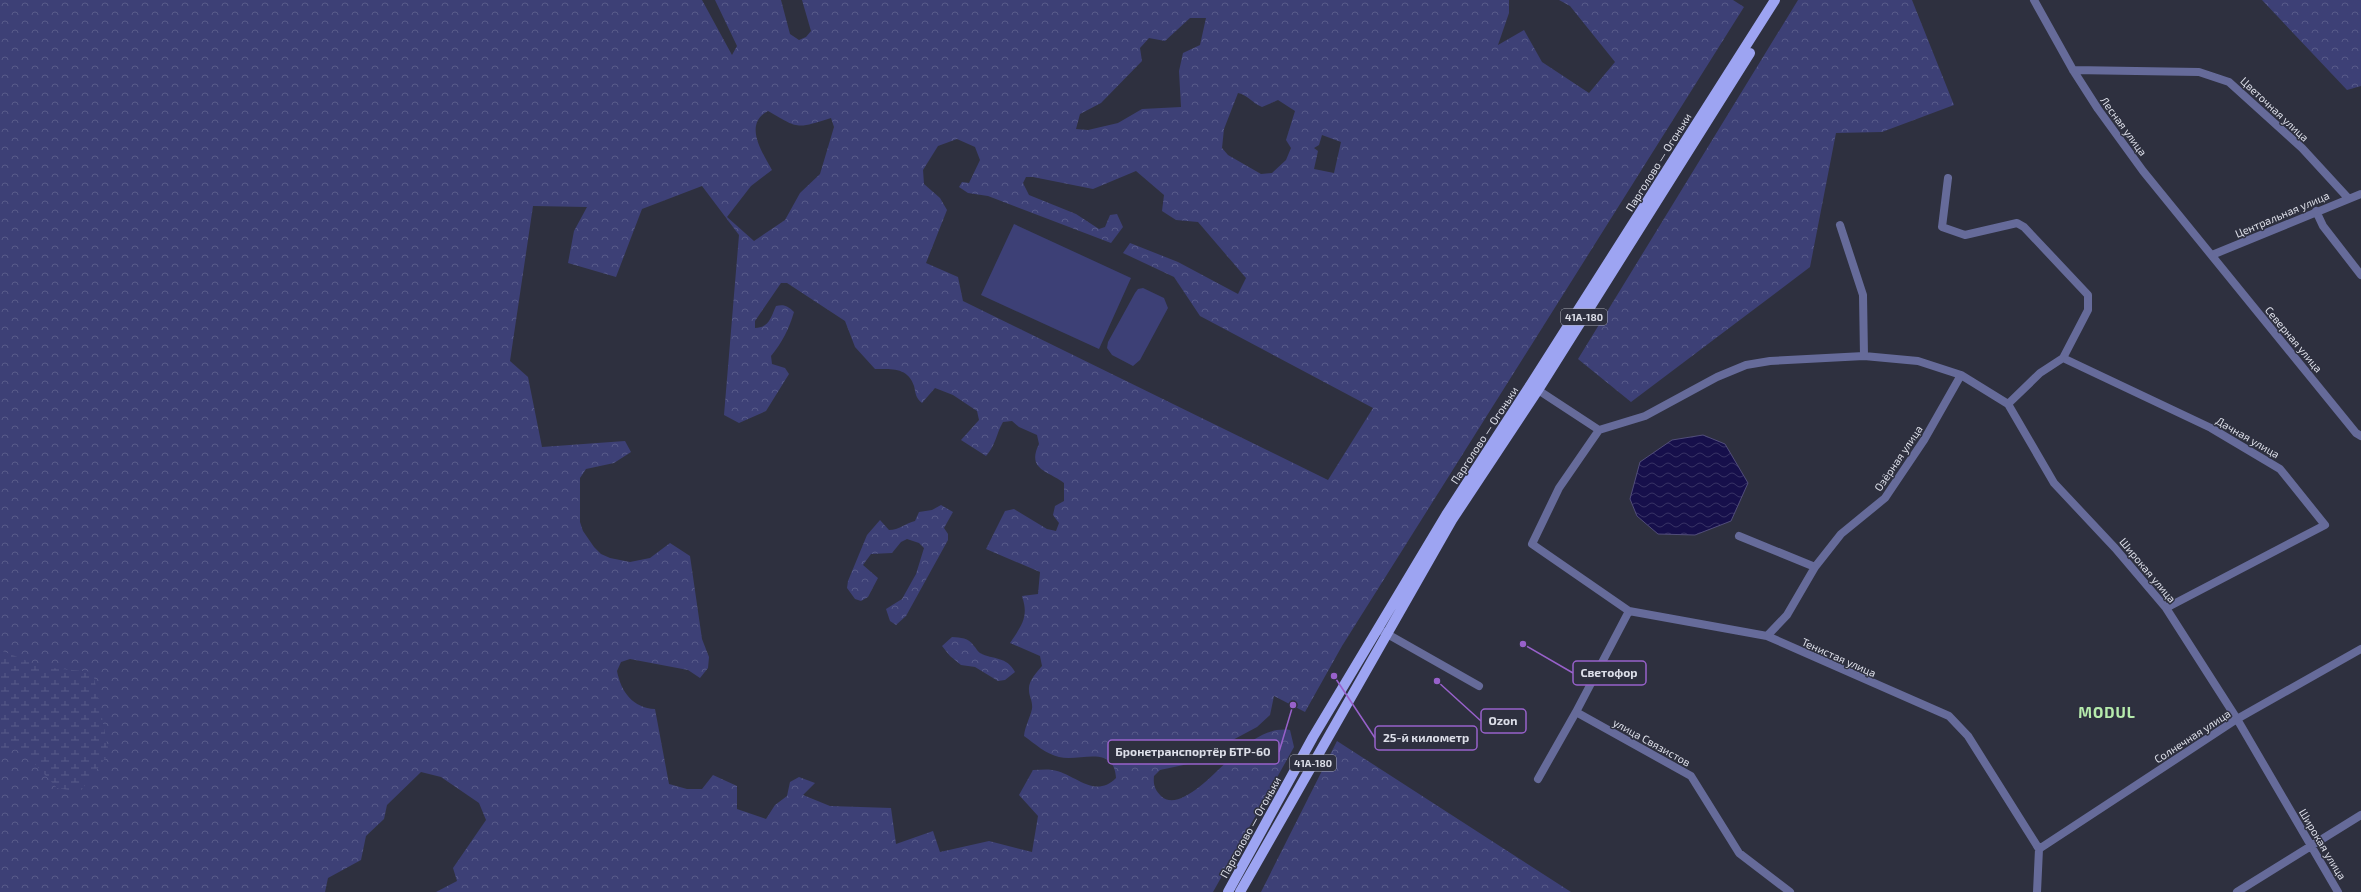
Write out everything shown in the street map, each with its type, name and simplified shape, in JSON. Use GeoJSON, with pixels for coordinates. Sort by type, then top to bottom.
{"type":"FeatureCollection","features":[{"type":"Feature","properties":{"kind":"main road","name":"Парголово — Огоньки"},"geometry":{"type":"LineString","coordinates":[[1240,892],[1446,514],[1531,384],[1775,0]]}},
{"type":"Feature","properties":{"kind":"main road","name":"Парголово — Огоньки"},"geometry":{"type":"LineString","coordinates":[[1228,892],[1313,737],[1452,520],[1538,390],[1783,0]]}},
{"type":"Feature","properties":{"kind":"street","name":"Лесная улица"},"geometry":{"type":"LineString","coordinates":[[2034,0],[2073,70],[2098,110],[2143,171],[2212,255]]}},
{"type":"Feature","properties":{"kind":"street","name":"Цветочная улица"},"geometry":{"type":"LineString","coordinates":[[2073,70],[2199,72],[2229,82],[2302,148],[2348,198]]}},
{"type":"Feature","properties":{"kind":"street"},"geometry":{"type":"LineString","coordinates":[[1948,178],[1942,228],[1965,235],[2017,223],[2029,232],[2088,295],[2088,310],[2063,358],[2040,374],[2008,404]]}},
{"type":"Feature","properties":{"kind":"street","name":"Центральная улица"},"geometry":{"type":"LineString","coordinates":[[2212,255],[2316,211],[2361,194]]}},
{"type":"Feature","properties":{"kind":"street"},"geometry":{"type":"LineString","coordinates":[[2316,211],[2323,226],[2361,275]]}},
{"type":"Feature","properties":{"kind":"street"},"geometry":{"type":"LineString","coordinates":[[1840,225],[1863,295],[1864,356]]}},
{"type":"Feature","properties":{"kind":"street","name":"Северная улица"},"geometry":{"type":"LineString","coordinates":[[2212,255],[2356,433],[2361,436]]}},
{"type":"Feature","properties":{"kind":"street","name":"Широкая улица"},"geometry":{"type":"LineString","coordinates":[[1599,430],[1645,416],[1717,378],[1746,365],[1770,361],[1864,356],[1918,361],[1961,375],[2008,404],[2054,483],[2115,548],[2166,608],[2237,720],[2338,892]]}},
{"type":"Feature","properties":{"kind":"street","name":"Дачная улица"},"geometry":{"type":"LineString","coordinates":[[2063,358],[2211,428],[2280,469],[2325,525],[2166,608]]}},
{"type":"Feature","properties":{"kind":"street","name":"Озёрная улица"},"geometry":{"type":"LineString","coordinates":[[1767,636],[1787,615],[1816,567],[1841,534],[1885,498],[1924,440],[1961,375]]}},
{"type":"Feature","properties":{"kind":"street"},"geometry":{"type":"LineString","coordinates":[[1538,390],[1599,430],[1559,488],[1532,544],[1629,611],[1576,712],[1538,779]]}},
{"type":"Feature","properties":{"kind":"street"},"geometry":{"type":"LineString","coordinates":[[1739,536],[1816,567]]}},
{"type":"Feature","properties":{"kind":"street","name":"Тенистая улица"},"geometry":{"type":"LineString","coordinates":[[1629,611],[1767,636],[1949,716],[1968,736],[2039,849]]}},
{"type":"Feature","properties":{"kind":"street"},"geometry":{"type":"LineString","coordinates":[[1382,631],[1479,686]]}},
{"type":"Feature","properties":{"kind":"street","name":"Солнечная улица"},"geometry":{"type":"LineString","coordinates":[[2039,849],[2237,720],[2361,649]]}},
{"type":"Feature","properties":{"kind":"street","name":"улица Связистов"},"geometry":{"type":"LineString","coordinates":[[1576,712],[1691,776],[1739,853],[1790,892]]}},
{"type":"Feature","properties":{"kind":"street"},"geometry":{"type":"LineString","coordinates":[[2236,892],[2361,815]]}},
{"type":"Feature","properties":{"kind":"street"},"geometry":{"type":"LineString","coordinates":[[2037,892],[2039,849]]}},
{"type":"Feature","properties":{"kind":"green space"},"geometry":{"type":"Polygon","coordinates":[[[0,0],[702,0],[732,55],[737,46],[715,0],[781,0],[790,34],[799,40],[806,37],[811,31],[802,0],[1509,0],[1509,13],[1498,45],[1524,30],[1542,62],[1589,93],[1615,62],[1570,6],[1559,0],[1733,0],[1744,7],[1342,646],[1305,712],[1274,696],[1270,715],[1257,727],[1188,764],[1160,770],[1154,776],[1155,787],[1161,796],[1169,800],[1179,799],[1190,794],[1201,786],[1237,752],[1255,739],[1275,730],[1290,730],[1294,747],[1213,892],[436,892],[457,881],[453,868],[486,820],[479,803],[441,777],[421,772],[387,805],[384,819],[366,836],[361,860],[328,878],[325,892],[0,892],[0,0]],[[1190,18],[1165,41],[1149,38],[1140,48],[1142,61],[1101,103],[1080,114],[1076,129],[1088,130],[1118,123],[1142,109],[1181,107],[1179,71],[1183,53],[1200,45],[1206,18],[1190,18]],[[1238,93],[1224,129],[1222,148],[1228,155],[1261,174],[1272,173],[1286,160],[1291,148],[1286,140],[1295,111],[1278,100],[1262,107],[1245,95],[1238,93]],[[768,111],[757,123],[757,139],[772,170],[751,186],[727,217],[754,241],[785,220],[800,193],[820,174],[834,127],[831,118],[811,124],[798,125],[792,124],[768,111]],[[1322,135],[1319,145],[1314,148],[1318,151],[1314,169],[1334,173],[1341,142],[1322,135]],[[957,139],[938,146],[923,170],[924,184],[940,198],[947,210],[926,263],[958,277],[963,301],[1328,480],[1373,408],[1200,316],[1174,277],[1123,253],[1130,243],[1178,262],[1238,294],[1246,278],[1198,222],[1176,220],[1162,211],[1164,195],[1136,171],[1093,189],[1033,177],[1026,177],[1023,183],[1029,195],[1076,214],[1099,229],[1105,227],[1110,215],[1117,214],[1123,227],[1111,243],[988,196],[968,193],[959,187],[962,182],[969,183],[980,160],[975,147],[957,139]],[[702,186],[642,209],[616,277],[568,263],[574,231],[587,207],[533,206],[510,361],[528,377],[542,447],[625,441],[631,452],[614,463],[586,469],[580,478],[580,522],[583,531],[594,547],[601,554],[610,558],[630,562],[650,558],[670,543],[690,556],[702,639],[709,657],[708,668],[700,678],[688,670],[630,659],[621,662],[617,671],[622,686],[629,698],[640,706],[655,709],[669,784],[687,789],[702,789],[713,775],[737,786],[737,809],[766,819],[775,805],[787,796],[790,782],[799,777],[815,783],[803,795],[830,806],[891,808],[896,844],[933,831],[940,852],[989,841],[1032,852],[1038,816],[1019,795],[1033,770],[1050,770],[1060,772],[1092,786],[1108,784],[1116,778],[1114,768],[1109,761],[1103,758],[1067,758],[1054,756],[1024,736],[1032,709],[1029,692],[1030,683],[1042,666],[1040,656],[1010,643],[1023,621],[1025,610],[1022,596],[1038,594],[1040,572],[986,549],[1005,511],[1014,509],[1047,529],[1056,531],[1059,523],[1053,515],[1055,506],[1064,501],[1064,483],[1037,465],[1035,459],[1039,444],[1037,435],[1019,427],[1012,421],[1003,422],[992,448],[986,456],[961,440],[979,420],[977,411],[953,395],[935,388],[922,403],[917,397],[914,386],[908,375],[893,369],[875,369],[855,347],[845,321],[787,283],[781,283],[755,321],[755,328],[760,328],[769,321],[776,306],[786,306],[794,312],[785,336],[771,356],[772,364],[785,368],[789,374],[766,411],[739,423],[724,415],[739,235],[702,186]]]}},
{"type":"Feature","properties":{"kind":"green space"},"geometry":{"type":"Polygon","coordinates":[[[1798,0],[1912,0],[1954,105],[1882,132],[1836,133],[1810,267],[1631,402],[1578,359],[1798,0]]]}},
{"type":"Feature","properties":{"kind":"green space"},"geometry":{"type":"Polygon","coordinates":[[[2262,0],[2361,0],[2361,86],[2347,90],[2262,0]]]}},
{"type":"Feature","properties":{"kind":"green space"},"geometry":{"type":"Polygon","coordinates":[[[1014,224],[1131,278],[1099,349],[981,295],[1014,224]]]}},
{"type":"Feature","properties":{"kind":"green space"},"geometry":{"type":"Polygon","coordinates":[[[1143,288],[1164,298],[1168,308],[1140,360],[1133,366],[1112,355],[1107,348],[1108,342],[1135,293],[1138,289],[1143,288]]]}},
{"type":"Feature","properties":{"kind":"green space"},"geometry":{"type":"Polygon","coordinates":[[[941,505],[953,512],[944,528],[948,534],[948,540],[906,616],[896,625],[890,621],[886,609],[902,599],[916,574],[924,548],[919,543],[907,539],[901,542],[892,553],[871,554],[863,565],[878,578],[868,597],[861,601],[855,599],[847,588],[848,581],[867,535],[880,520],[889,530],[896,529],[915,521],[919,512],[932,510],[941,505]]]}},
{"type":"Feature","properties":{"kind":"green space"},"geometry":{"type":"Polygon","coordinates":[[[952,637],[967,639],[979,652],[1008,663],[1015,672],[1005,680],[998,681],[975,667],[961,665],[950,656],[942,646],[952,637]]]}},
{"type":"Feature","properties":{"kind":"green space"},"geometry":{"type":"Polygon","coordinates":[[[0,650],[42,667],[93,672],[109,753],[80,792],[57,788],[24,752],[13,749],[0,757],[0,650]]]}},
{"type":"Feature","properties":{"kind":"green space"},"geometry":{"type":"Polygon","coordinates":[[[1337,741],[1571,892],[1261,892],[1337,741]]]}},
{"type":"Feature","properties":{"kind":"water"},"geometry":{"type":"Polygon","coordinates":[[[1703,435],[1725,444],[1748,483],[1731,521],[1695,535],[1658,534],[1637,516],[1630,499],[1640,462],[1672,440],[1703,435]]]}},
{"type":"Feature","properties":{"kind":"place","name":"Светофор"},"geometry":{"type":"Point","coordinates":[1523,644]}},
{"type":"Feature","properties":{"kind":"place","name":"25-й километр"},"geometry":{"type":"Point","coordinates":[1334,676]}},
{"type":"Feature","properties":{"kind":"place","name":"Ozon"},"geometry":{"type":"Point","coordinates":[1437,681]}},
{"type":"Feature","properties":{"kind":"place","name":"Бронетранспортёр БТР-60"},"geometry":{"type":"Point","coordinates":[1293,705]}},
{"type":"Feature","properties":{"kind":"district","name":"MODUL"},"geometry":{"type":"Point","coordinates":[2107,712]}}]}
